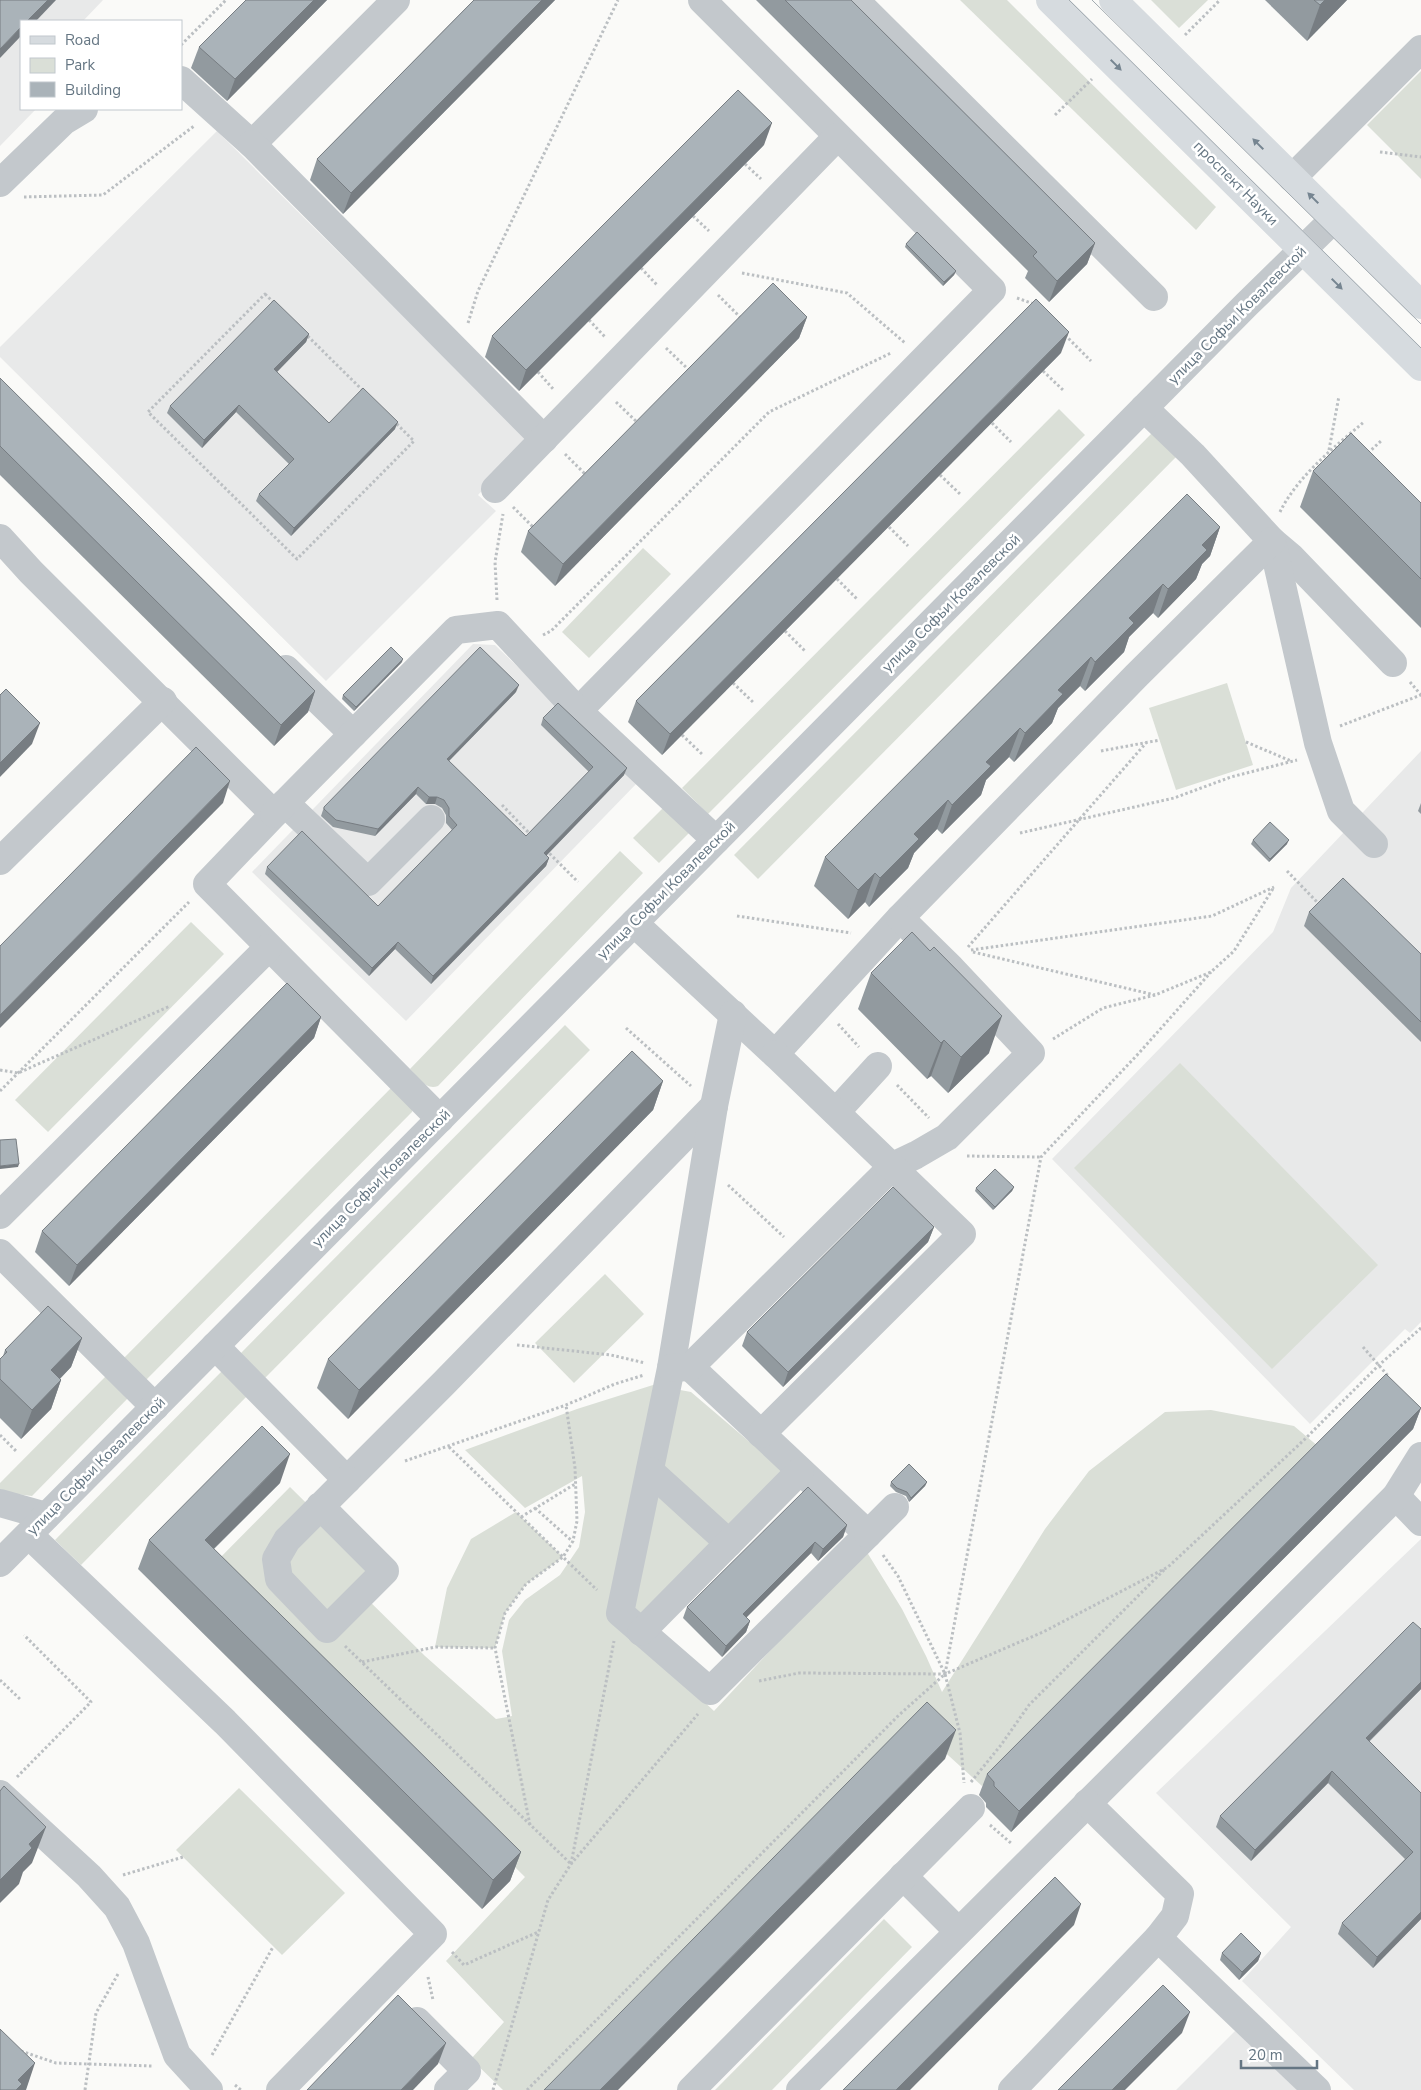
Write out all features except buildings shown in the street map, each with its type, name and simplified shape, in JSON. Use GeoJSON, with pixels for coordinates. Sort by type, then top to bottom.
{"type":"FeatureCollection","features":[{"type":"Feature","properties":{"kind":"main road","name":"проспект Науки"},"geometry":{"type":"LineString","coordinates":[[1050,0],[1421,367]]}},
{"type":"Feature","properties":{"kind":"main road"},"geometry":{"type":"LineString","coordinates":[[1113,0],[1421,305]]}},
{"type":"Feature","properties":{"kind":"street"},"geometry":{"type":"LineString","coordinates":[[252,144],[396,0]]}},
{"type":"Feature","properties":{"kind":"street"},"geometry":{"type":"LineString","coordinates":[[578,712],[992,290],[702,0]]}},
{"type":"Feature","properties":{"kind":"street"},"geometry":{"type":"LineString","coordinates":[[855,0],[1154,297]]}},
{"type":"Feature","properties":{"kind":"street"},"geometry":{"type":"LineString","coordinates":[[1292,178],[1421,48]]}},
{"type":"Feature","properties":{"kind":"street"},"geometry":{"type":"LineString","coordinates":[[182,81],[252,144],[545,438]]}},
{"type":"Feature","properties":{"kind":"street"},"geometry":{"type":"LineString","coordinates":[[9,190],[64,120],[82,110]]}},
{"type":"Feature","properties":{"kind":"street"},"geometry":{"type":"LineString","coordinates":[[500,494],[545,438],[837,137]]}},
{"type":"Feature","properties":{"kind":"street","name":"улица Софьи Ковалевской"},"geometry":{"type":"LineString","coordinates":[[0,1564],[1144,408],[1334,219]]}},
{"type":"Feature","properties":{"kind":"street"},"geometry":{"type":"LineString","coordinates":[[1144,408],[1193,455],[1272,541],[1291,557],[1393,663]]}},
{"type":"Feature","properties":{"kind":"street"},"geometry":{"type":"LineString","coordinates":[[0,538],[31,572],[162,701],[279,808],[368,882],[431,819]]}},
{"type":"Feature","properties":{"kind":"street"},"geometry":{"type":"LineString","coordinates":[[1272,541],[1318,743],[1341,811],[1374,844]]}},
{"type":"Feature","properties":{"kind":"street"},"geometry":{"type":"LineString","coordinates":[[775,1054],[900,918],[1136,676],[1272,541]]}},
{"type":"Feature","properties":{"kind":"street"},"geometry":{"type":"LineString","coordinates":[[440,1119],[268,948],[207,884],[279,808],[456,630],[498,625],[578,712],[716,840]]}},
{"type":"Feature","properties":{"kind":"street"},"geometry":{"type":"LineString","coordinates":[[267,650],[353,734]]}},
{"type":"Feature","properties":{"kind":"street"},"geometry":{"type":"LineString","coordinates":[[0,861],[162,701]]}},
{"type":"Feature","properties":{"kind":"street"},"geometry":{"type":"LineString","coordinates":[[680,1368],[802,1255],[893,1166],[947,1137],[1031,1053],[951,968],[900,918]]}},
{"type":"Feature","properties":{"kind":"street"},"geometry":{"type":"LineString","coordinates":[[634,923],[733,1014],[962,1234],[761,1434]]}},
{"type":"Feature","properties":{"kind":"street"},"geometry":{"type":"LineString","coordinates":[[0,1214],[268,948]]}},
{"type":"Feature","properties":{"kind":"street"},"geometry":{"type":"LineString","coordinates":[[733,1014],[714,1106],[705,1164],[680,1368],[650,1471],[620,1613],[710,1691],[895,1507]]}},
{"type":"Feature","properties":{"kind":"street"},"geometry":{"type":"LineString","coordinates":[[836,1112],[878,1066]]}},
{"type":"Feature","properties":{"kind":"street"},"geometry":{"type":"LineString","coordinates":[[320,1506],[385,1571],[327,1629],[279,1579],[276,1559],[287,1540],[320,1506],[484,1342],[714,1106]]}},
{"type":"Feature","properties":{"kind":"street"},"geometry":{"type":"LineString","coordinates":[[0,1253],[155,1407]]}},
{"type":"Feature","properties":{"kind":"street"},"geometry":{"type":"LineString","coordinates":[[215,1346],[347,1480]]}},
{"type":"Feature","properties":{"kind":"street"},"geometry":{"type":"LineString","coordinates":[[680,1368],[761,1434],[868,1534]]}},
{"type":"Feature","properties":{"kind":"street"},"geometry":{"type":"LineString","coordinates":[[800,2090],[1396,1496],[1421,1456]]}},
{"type":"Feature","properties":{"kind":"street"},"geometry":{"type":"LineString","coordinates":[[650,1471],[729,1543]]}},
{"type":"Feature","properties":{"kind":"street"},"geometry":{"type":"LineString","coordinates":[[641,1632],[800,1471]]}},
{"type":"Feature","properties":{"kind":"street"},"geometry":{"type":"LineString","coordinates":[[1396,1496],[1421,1522]]}},
{"type":"Feature","properties":{"kind":"street"},"geometry":{"type":"LineString","coordinates":[[0,1503],[37,1525],[225,1722],[428,1940],[280,2090]]}},
{"type":"Feature","properties":{"kind":"street"},"geometry":{"type":"LineString","coordinates":[[7,1788],[117,1907],[136,1943],[177,2055],[198,2064],[209,2090]]}},
{"type":"Feature","properties":{"kind":"street"},"geometry":{"type":"LineString","coordinates":[[1012,2090],[1158,1938],[1175,1916],[1180,1894],[1087,1803]]}},
{"type":"Feature","properties":{"kind":"street"},"geometry":{"type":"LineString","coordinates":[[691,2090],[971,1808]]}},
{"type":"Feature","properties":{"kind":"street"},"geometry":{"type":"LineString","coordinates":[[903,1876],[958,1931]]}},
{"type":"Feature","properties":{"kind":"street"},"geometry":{"type":"LineString","coordinates":[[1158,1938],[1317,2090]]}},
{"type":"Feature","properties":{"kind":"street"},"geometry":{"type":"LineString","coordinates":[[382,1986],[467,2071],[448,2090]]}},
{"type":"Feature","properties":{"kind":"path"},"geometry":{"type":"LineString","coordinates":[[182,44],[226,0]]}},
{"type":"Feature","properties":{"kind":"path"},"geometry":{"type":"LineString","coordinates":[[458,352],[478,291],[618,0]]}},
{"type":"Feature","properties":{"kind":"path"},"geometry":{"type":"LineString","coordinates":[[1182,37],[1220,0]]}},
{"type":"Feature","properties":{"kind":"path"},"geometry":{"type":"LineString","coordinates":[[1056,116],[1093,78],[1100,85]]}},
{"type":"Feature","properties":{"kind":"path"},"geometry":{"type":"LineString","coordinates":[[9,190],[103,195],[215,110]]}},
{"type":"Feature","properties":{"kind":"path"},"geometry":{"type":"LineString","coordinates":[[1380,152],[1421,157]]}},
{"type":"Feature","properties":{"kind":"path"},"geometry":{"type":"LineString","coordinates":[[705,273],[746,323]]}},
{"type":"Feature","properties":{"kind":"path"},"geometry":{"type":"LineString","coordinates":[[519,647],[552,631],[769,412],[908,345],[847,294],[757,276],[705,273]]}},
{"type":"Feature","properties":{"kind":"path"},"geometry":{"type":"LineString","coordinates":[[992,290],[1034,304],[1041,310]]}},
{"type":"Feature","properties":{"kind":"path"},"geometry":{"type":"LineString","coordinates":[[265,294],[414,441],[297,559],[148,412],[265,294]]}},
{"type":"Feature","properties":{"kind":"path"},"geometry":{"type":"LineString","coordinates":[[1059,329],[1091,362]]}},
{"type":"Feature","properties":{"kind":"path"},"geometry":{"type":"LineString","coordinates":[[649,331],[694,376]]}},
{"type":"Feature","properties":{"kind":"path"},"geometry":{"type":"LineString","coordinates":[[1043,371],[1063,390]]}},
{"type":"Feature","properties":{"kind":"path"},"geometry":{"type":"LineString","coordinates":[[598,384],[643,428]]}},
{"type":"Feature","properties":{"kind":"path"},"geometry":{"type":"LineString","coordinates":[[1330,450],[1338,396]]}},
{"type":"Feature","properties":{"kind":"path"},"geometry":{"type":"LineString","coordinates":[[1272,541],[1274,526],[1287,499],[1330,450],[1364,422]]}},
{"type":"Feature","properties":{"kind":"path"},"geometry":{"type":"LineString","coordinates":[[992,423],[1011,442]]}},
{"type":"Feature","properties":{"kind":"path"},"geometry":{"type":"LineString","coordinates":[[545,438],[591,480]]}},
{"type":"Feature","properties":{"kind":"path"},"geometry":{"type":"LineString","coordinates":[[1363,458],[1382,440]]}},
{"type":"Feature","properties":{"kind":"path"},"geometry":{"type":"LineString","coordinates":[[940,475],[960,494]]}},
{"type":"Feature","properties":{"kind":"path"},"geometry":{"type":"LineString","coordinates":[[500,494],[540,533]]}},
{"type":"Feature","properties":{"kind":"path"},"geometry":{"type":"LineString","coordinates":[[498,625],[495,562],[500,494]]}},
{"type":"Feature","properties":{"kind":"path"},"geometry":{"type":"LineString","coordinates":[[888,527],[908,546]]}},
{"type":"Feature","properties":{"kind":"path"},"geometry":{"type":"LineString","coordinates":[[837,579],[857,598]]}},
{"type":"Feature","properties":{"kind":"path"},"geometry":{"type":"LineString","coordinates":[[785,631],[806,650]]}},
{"type":"Feature","properties":{"kind":"path"},"geometry":{"type":"LineString","coordinates":[[734,683],[754,703]]}},
{"type":"Feature","properties":{"kind":"path"},"geometry":{"type":"LineString","coordinates":[[1016,834],[1174,798],[1231,777],[1292,762],[1303,758],[1330,730],[1421,695]]}},
{"type":"Feature","properties":{"kind":"path"},"geometry":{"type":"LineString","coordinates":[[682,735],[703,755]]}},
{"type":"Feature","properties":{"kind":"path"},"geometry":{"type":"LineString","coordinates":[[1100,751],[1160,740]]}},
{"type":"Feature","properties":{"kind":"path"},"geometry":{"type":"LineString","coordinates":[[1246,742],[1292,762]]}},
{"type":"Feature","properties":{"kind":"path"},"geometry":{"type":"LineString","coordinates":[[966,950],[1146,743]]}},
{"type":"Feature","properties":{"kind":"path"},"geometry":{"type":"LineString","coordinates":[[502,805],[536,840]]}},
{"type":"Feature","properties":{"kind":"path"},"geometry":{"type":"LineString","coordinates":[[543,847],[578,882]]}},
{"type":"Feature","properties":{"kind":"path"},"geometry":{"type":"LineString","coordinates":[[1287,871],[1317,902]]}},
{"type":"Feature","properties":{"kind":"path"},"geometry":{"type":"LineString","coordinates":[[0,1091],[207,884]]}},
{"type":"Feature","properties":{"kind":"path"},"geometry":{"type":"LineString","coordinates":[[946,1674],[1041,1157],[1140,1053],[1211,972],[1234,951],[1274,887],[1212,916],[966,950]]}},
{"type":"Feature","properties":{"kind":"path"},"geometry":{"type":"LineString","coordinates":[[737,916],[881,938]]}},
{"type":"Feature","properties":{"kind":"path"},"geometry":{"type":"LineString","coordinates":[[966,950],[1155,995]]}},
{"type":"Feature","properties":{"kind":"path"},"geometry":{"type":"LineString","coordinates":[[1031,1053],[1103,1008],[1155,995],[1211,972]]}},
{"type":"Feature","properties":{"kind":"path"},"geometry":{"type":"LineString","coordinates":[[0,1070],[18,1073],[179,1002]]}},
{"type":"Feature","properties":{"kind":"path"},"geometry":{"type":"LineString","coordinates":[[626,1028],[714,1106]]}},
{"type":"Feature","properties":{"kind":"path"},"geometry":{"type":"LineString","coordinates":[[964,1156],[1041,1157]]}},
{"type":"Feature","properties":{"kind":"path"},"geometry":{"type":"LineString","coordinates":[[705,1164],[802,1255]]}},
{"type":"Feature","properties":{"kind":"path"},"geometry":{"type":"LineString","coordinates":[[868,1534],[898,1576],[946,1674],[960,1733],[965,1790],[1029,1705],[1168,1567],[1304,1440],[1378,1365],[1421,1328]]}},
{"type":"Feature","properties":{"kind":"path"},"geometry":{"type":"LineString","coordinates":[[484,1342],[611,1355],[680,1368]]}},
{"type":"Feature","properties":{"kind":"path"},"geometry":{"type":"LineString","coordinates":[[1363,1347],[1391,1379]]}},
{"type":"Feature","properties":{"kind":"path"},"geometry":{"type":"LineString","coordinates":[[402,1462],[566,1405],[615,1384],[680,1368]]}},
{"type":"Feature","properties":{"kind":"path"},"geometry":{"type":"LineString","coordinates":[[530,1825],[495,1648],[505,1613],[526,1584],[563,1557],[573,1541],[577,1521],[575,1484],[566,1405]]}},
{"type":"Feature","properties":{"kind":"path"},"geometry":{"type":"LineString","coordinates":[[0,1435],[17,1452]]}},
{"type":"Feature","properties":{"kind":"path"},"geometry":{"type":"LineString","coordinates":[[448,1447],[620,1613],[571,1864]]}},
{"type":"Feature","properties":{"kind":"path"},"geometry":{"type":"LineString","coordinates":[[521,1517],[575,1484]]}},
{"type":"Feature","properties":{"kind":"path"},"geometry":{"type":"LineString","coordinates":[[536,1508],[573,1541]]}},
{"type":"Feature","properties":{"kind":"path"},"geometry":{"type":"LineString","coordinates":[[527,2090],[899,1715],[946,1674],[1043,1632],[1168,1567]]}},
{"type":"Feature","properties":{"kind":"path"},"geometry":{"type":"LineString","coordinates":[[327,1629],[571,1864]]}},
{"type":"Feature","properties":{"kind":"path"},"geometry":{"type":"LineString","coordinates":[[7,1788],[91,1702],[24,1635]]}},
{"type":"Feature","properties":{"kind":"path"},"geometry":{"type":"LineString","coordinates":[[361,1662],[435,1647],[495,1648]]}},
{"type":"Feature","properties":{"kind":"path"},"geometry":{"type":"LineString","coordinates":[[754,1682],[799,1674],[946,1674]]}},
{"type":"Feature","properties":{"kind":"path"},"geometry":{"type":"LineString","coordinates":[[0,1680],[21,1700]]}},
{"type":"Feature","properties":{"kind":"path"},"geometry":{"type":"LineString","coordinates":[[492,2090],[548,1900],[571,1864],[700,1712],[710,1691]]}},
{"type":"Feature","properties":{"kind":"path"},"geometry":{"type":"LineString","coordinates":[[971,1808],[1029,1860]]}},
{"type":"Feature","properties":{"kind":"path"},"geometry":{"type":"LineString","coordinates":[[120,1876],[183,1857]]}},
{"type":"Feature","properties":{"kind":"path"},"geometry":{"type":"LineString","coordinates":[[428,1940],[464,1965],[539,1931]]}},
{"type":"Feature","properties":{"kind":"path"},"geometry":{"type":"LineString","coordinates":[[428,1940],[441,2045]]}},
{"type":"Feature","properties":{"kind":"path"},"geometry":{"type":"LineString","coordinates":[[85,2090],[96,2013],[136,1943]]}},
{"type":"Feature","properties":{"kind":"path"},"geometry":{"type":"LineString","coordinates":[[19,2050],[56,2064],[198,2064],[273,1946]]}},
{"type":"Feature","properties":{"kind":"shaded area"},"geometry":{"type":"Polygon","coordinates":[[[0,0],[103,0],[84,20],[20,20],[20,110],[35,110],[0,146],[0,0]]]}},
{"type":"Feature","properties":{"kind":"shaded area"},"geometry":{"type":"Polygon","coordinates":[[[217,131],[528,441],[478,495],[496,511],[326,681],[0,357],[0,347],[217,131]]]}},
{"type":"Feature","properties":{"kind":"shaded area"},"geometry":{"type":"Polygon","coordinates":[[[473,644],[495,645],[638,782],[406,1021],[252,872],[473,644]]]}},
{"type":"Feature","properties":{"kind":"shaded area"},"geometry":{"type":"Polygon","coordinates":[[[1421,751],[1421,1322],[1410,1333],[1405,1329],[1310,1424],[1052,1159],[1273,932],[1291,888],[1421,751]]]}},
{"type":"Feature","properties":{"kind":"shaded area"},"geometry":{"type":"Polygon","coordinates":[[[1421,1539],[1421,2090],[1354,2090],[1242,1981],[1291,1927],[1156,1793],[1421,1539]]]}},
{"type":"Feature","properties":{"kind":"shaded area"},"geometry":{"type":"Polygon","coordinates":[[[1236,2030],[1297,2090],[1176,2090],[1236,2030]]]}},
{"type":"Feature","properties":{"kind":"green space"},"geometry":{"type":"Polygon","coordinates":[[[960,0],[1007,0],[1216,207],[1196,230],[960,0]]]}},
{"type":"Feature","properties":{"kind":"green space"},"geometry":{"type":"Polygon","coordinates":[[[1151,0],[1208,0],[1179,28],[1151,0]]]}},
{"type":"Feature","properties":{"kind":"green space"},"geometry":{"type":"Polygon","coordinates":[[[1421,71],[1421,179],[1367,125],[1421,71]]]}},
{"type":"Feature","properties":{"kind":"green space"},"geometry":{"type":"Polygon","coordinates":[[[1059,409],[1085,435],[708,814],[682,788],[1059,409]]]}},
{"type":"Feature","properties":{"kind":"green space"},"geometry":{"type":"Polygon","coordinates":[[[1155,430],[1179,454],[758,879],[734,855],[1155,430]]]}},
{"type":"Feature","properties":{"kind":"green space"},"geometry":{"type":"Polygon","coordinates":[[[643,548],[671,574],[589,658],[562,632],[643,548]]]}},
{"type":"Feature","properties":{"kind":"green space"},"geometry":{"type":"Polygon","coordinates":[[[1227,683],[1253,765],[1176,790],[1149,708],[1227,683]]]}},
{"type":"Feature","properties":{"kind":"green space"},"geometry":{"type":"Polygon","coordinates":[[[667,804],[693,829],[659,863],[633,838],[667,804]]]}},
{"type":"Feature","properties":{"kind":"green space"},"geometry":{"type":"Polygon","coordinates":[[[620,851],[643,873],[438,1086],[430,1087],[422,1082],[410,1069],[620,851]]]}},
{"type":"Feature","properties":{"kind":"green space"},"geometry":{"type":"Polygon","coordinates":[[[191,922],[224,954],[48,1132],[15,1100],[191,922]]]}},
{"type":"Feature","properties":{"kind":"green space"},"geometry":{"type":"Polygon","coordinates":[[[565,1025],[590,1050],[265,1378],[240,1354],[565,1025]]]}},
{"type":"Feature","properties":{"kind":"green space"},"geometry":{"type":"Polygon","coordinates":[[[1180,1063],[1378,1265],[1272,1369],[1074,1168],[1180,1063]]]}},
{"type":"Feature","properties":{"kind":"green space"},"geometry":{"type":"Polygon","coordinates":[[[395,1084],[414,1106],[412,1112],[144,1382],[122,1360],[395,1084]]]}},
{"type":"Feature","properties":{"kind":"green space"},"geometry":{"type":"Polygon","coordinates":[[[605,1274],[644,1314],[574,1383],[535,1343],[605,1274]]]}},
{"type":"Feature","properties":{"kind":"green space"},"geometry":{"type":"Polygon","coordinates":[[[224,1369],[249,1394],[81,1565],[55,1540],[224,1369]]]}},
{"type":"Feature","properties":{"kind":"green space"},"geometry":{"type":"Polygon","coordinates":[[[108,1374],[130,1396],[32,1496],[0,1492],[0,1483],[108,1374]]]}},
{"type":"Feature","properties":{"kind":"green space"},"geometry":{"type":"Polygon","coordinates":[[[653,1385],[691,1392],[785,1472],[632,1634],[714,1711],[865,1549],[902,1609],[942,1692],[1045,1529],[1089,1471],[1165,1412],[1211,1410],[1294,1426],[1319,1447],[982,1786],[916,1726],[554,2090],[503,2090],[471,2059],[504,2022],[446,1961],[525,1877],[210,1568],[290,1487],[373,1569],[355,1587],[425,1656],[496,1719],[512,1716],[502,1651],[509,1620],[525,1600],[560,1575],[579,1547],[585,1512],[582,1476],[525,1508],[465,1450],[577,1409],[653,1385]]]}},
{"type":"Feature","properties":{"kind":"green space"},"geometry":{"type":"Polygon","coordinates":[[[516,1512],[563,1557],[526,1584],[505,1613],[495,1648],[435,1647],[447,1588],[471,1539],[516,1512]]]}},
{"type":"Feature","properties":{"kind":"green space"},"geometry":{"type":"Polygon","coordinates":[[[239,1788],[345,1893],[282,1955],[176,1850],[239,1788]]]}},
{"type":"Feature","properties":{"kind":"green space"},"geometry":{"type":"Polygon","coordinates":[[[884,1919],[912,1947],[772,2090],[715,2090],[884,1919]]]}},
{"type":"Feature","properties":{"kind":"tram line"},"geometry":{"type":"LineString","coordinates":[[1069,0],[1421,348]]}},
{"type":"Feature","properties":{"kind":"tram line"},"geometry":{"type":"LineString","coordinates":[[1092,0],[1421,324]]}}]}
